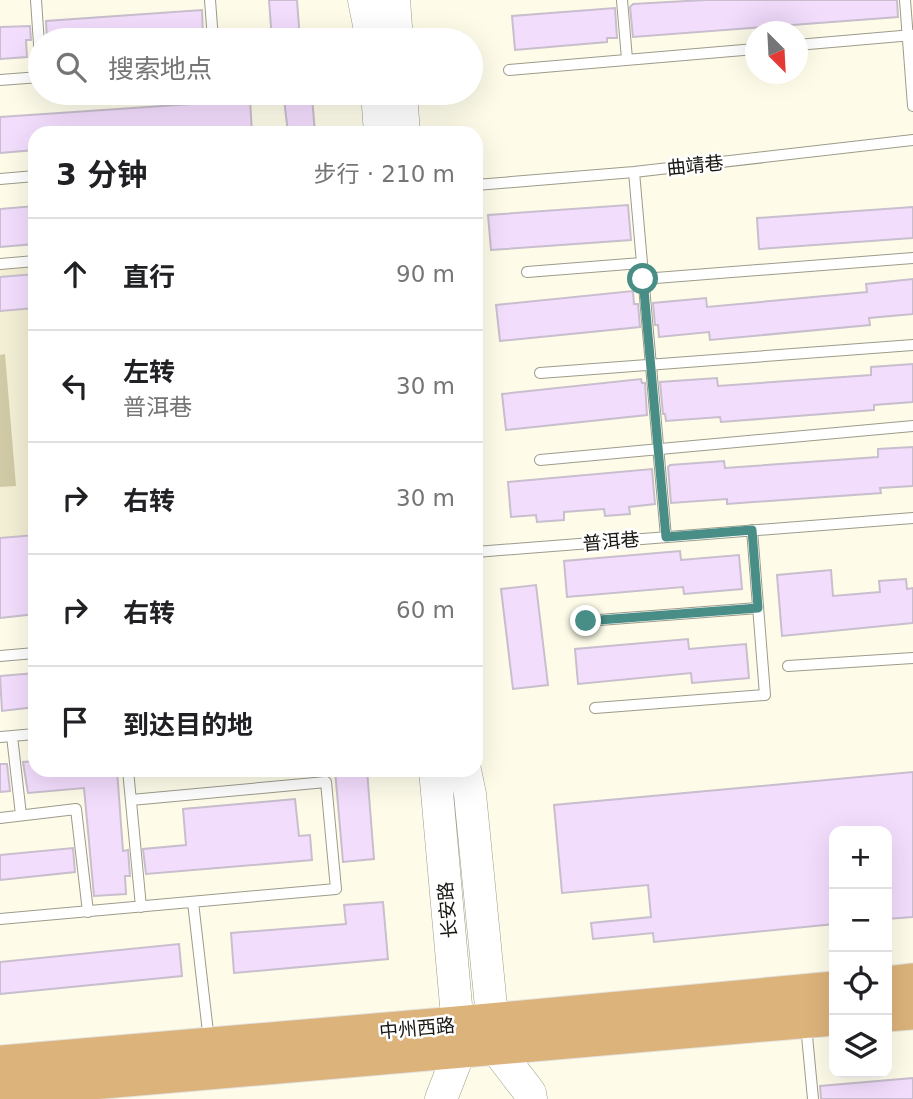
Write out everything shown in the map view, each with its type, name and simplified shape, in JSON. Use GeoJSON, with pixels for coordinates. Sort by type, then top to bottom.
{"type":"FeatureCollection","features":[{"type":"Feature","properties":{"kind":"main road"},"geometry":{"type":"LineString","coordinates":[[364,0],[370,28]]}},
{"type":"Feature","properties":{"kind":"main road"},"geometry":{"type":"LineString","coordinates":[[394,0],[396,28]]}},
{"type":"Feature","properties":{"kind":"main road"},"geometry":{"type":"LineString","coordinates":[[378,105],[379,126]]}},
{"type":"Feature","properties":{"kind":"main road"},"geometry":{"type":"LineString","coordinates":[[402,105],[403,126]]}},
{"type":"Feature","properties":{"kind":"main road","name":"长安路"},"geometry":{"type":"LineString","coordinates":[[436,777],[458,1037]]}},
{"type":"Feature","properties":{"kind":"main road","name":"长安路"},"geometry":{"type":"LineString","coordinates":[[466,777],[494,1034]]}},
{"type":"Feature","properties":{"kind":"main road"},"geometry":{"type":"LineString","coordinates":[[892,983],[913,981]]}},
{"type":"Feature","properties":{"kind":"main road","name":"中州西路"},"geometry":{"type":"LineString","coordinates":[[494,1034],[829,990]]}},
{"type":"Feature","properties":{"kind":"main road"},"geometry":{"type":"LineString","coordinates":[[892,1014],[913,1012]]}},
{"type":"Feature","properties":{"kind":"main road","name":"中州西路"},"geometry":{"type":"LineString","coordinates":[[0,1063],[211,1058],[494,1034],[820,1020]]}},
{"type":"Feature","properties":{"kind":"main road"},"geometry":{"type":"LineString","coordinates":[[494,1034],[531,1099]]}},
{"type":"Feature","properties":{"kind":"main road"},"geometry":{"type":"LineString","coordinates":[[441,1099],[458,1037]]}},
{"type":"Feature","properties":{"kind":"main road","name":"中州西路"},"geometry":{"type":"LineString","coordinates":[[0,1090],[211,1058]]}},
{"type":"Feature","properties":{"kind":"lane"},"geometry":{"type":"LineString","coordinates":[[36,0],[38,28]]}},
{"type":"Feature","properties":{"kind":"lane"},"geometry":{"type":"LineString","coordinates":[[210,0],[212,28]]}},
{"type":"Feature","properties":{"kind":"lane"},"geometry":{"type":"LineString","coordinates":[[622,0],[627,60]]}},
{"type":"Feature","properties":{"kind":"lane"},"geometry":{"type":"LineString","coordinates":[[905,0],[910,35],[913,106]]}},
{"type":"Feature","properties":{"kind":"lane"},"geometry":{"type":"LineString","coordinates":[[808,44],[910,35]]}},
{"type":"Feature","properties":{"kind":"lane"},"geometry":{"type":"LineString","coordinates":[[509,70],[745,49]]}},
{"type":"Feature","properties":{"kind":"lane"},"geometry":{"type":"LineString","coordinates":[[0,80],[28,78]]}},
{"type":"Feature","properties":{"kind":"lane","name":"曲靖巷"},"geometry":{"type":"LineString","coordinates":[[483,184],[634,172],[913,140]]}},
{"type":"Feature","properties":{"kind":"lane"},"geometry":{"type":"LineString","coordinates":[[634,172],[666,537]]}},
{"type":"Feature","properties":{"kind":"lane"},"geometry":{"type":"LineString","coordinates":[[0,179],[28,177]]}},
{"type":"Feature","properties":{"kind":"lane"},"geometry":{"type":"LineString","coordinates":[[643,279],[913,258]]}},
{"type":"Feature","properties":{"kind":"lane"},"geometry":{"type":"LineString","coordinates":[[0,264],[28,262]]}},
{"type":"Feature","properties":{"kind":"lane"},"geometry":{"type":"LineString","coordinates":[[527,272],[641,263]]}},
{"type":"Feature","properties":{"kind":"lane"},"geometry":{"type":"LineString","coordinates":[[540,373],[913,345]]}},
{"type":"Feature","properties":{"kind":"lane"},"geometry":{"type":"LineString","coordinates":[[540,460],[913,426]]}},
{"type":"Feature","properties":{"kind":"lane","name":"普洱巷"},"geometry":{"type":"LineString","coordinates":[[483,551],[913,518]]}},
{"type":"Feature","properties":{"kind":"lane"},"geometry":{"type":"LineString","coordinates":[[595,708],[765,695],[752,530]]}},
{"type":"Feature","properties":{"kind":"lane"},"geometry":{"type":"LineString","coordinates":[[586,621],[758,608]]}},
{"type":"Feature","properties":{"kind":"lane"},"geometry":{"type":"LineString","coordinates":[[0,656],[28,654]]}},
{"type":"Feature","properties":{"kind":"lane"},"geometry":{"type":"LineString","coordinates":[[788,666],[913,658]]}},
{"type":"Feature","properties":{"kind":"lane"},"geometry":{"type":"LineString","coordinates":[[21,815],[6,737],[28,735]]}},
{"type":"Feature","properties":{"kind":"lane"},"geometry":{"type":"LineString","coordinates":[[129,777],[141,907]]}},
{"type":"Feature","properties":{"kind":"lane"},"geometry":{"type":"LineString","coordinates":[[0,919],[335,889],[326,782],[131,800]]}},
{"type":"Feature","properties":{"kind":"lane"},"geometry":{"type":"LineString","coordinates":[[0,818],[76,809],[88,912]]}},
{"type":"Feature","properties":{"kind":"lane"},"geometry":{"type":"LineString","coordinates":[[193,902],[211,1058]]}},
{"type":"Feature","properties":{"kind":"lane"},"geometry":{"type":"LineString","coordinates":[[813,1099],[820,1020]]}},
{"type":"Feature","properties":{"kind":"shaded area"},"geometry":{"type":"Polygon","coordinates":[[[28,259],[28,568],[0,570],[0,262],[28,259]]]}},
{"type":"Feature","properties":{"kind":"shaded area"},"geometry":{"type":"Polygon","coordinates":[[[5,354],[16,486],[0,487],[0,355],[5,354]]]}},
{"type":"Feature","properties":{"kind":"building"},"geometry":{"type":"Polygon","coordinates":[[[269,0],[297,0],[299,28],[271,28],[269,0]]]}},
{"type":"Feature","properties":{"kind":"building"},"geometry":{"type":"Polygon","coordinates":[[[704,0],[897,0],[898,17],[808,24],[808,21],[745,21],[745,29],[633,37],[630,7],[633,4],[704,0]]]}},
{"type":"Feature","properties":{"kind":"building"},"geometry":{"type":"Polygon","coordinates":[[[615,8],[617,38],[607,38],[607,42],[515,50],[512,16],[615,8]]]}},
{"type":"Feature","properties":{"kind":"building"},"geometry":{"type":"Polygon","coordinates":[[[202,10],[203,28],[46,28],[46,21],[202,10]]]}},
{"type":"Feature","properties":{"kind":"building"},"geometry":{"type":"Polygon","coordinates":[[[30,26],[26,40],[27,57],[0,59],[0,27],[30,26]]]}},
{"type":"Feature","properties":{"kind":"building"},"geometry":{"type":"Polygon","coordinates":[[[176,105],[250,105],[252,126],[28,126],[28,151],[0,153],[0,117],[176,105]]]}},
{"type":"Feature","properties":{"kind":"building"},"geometry":{"type":"Polygon","coordinates":[[[285,105],[313,105],[314,126],[287,126],[285,105]]]}},
{"type":"Feature","properties":{"kind":"building"},"geometry":{"type":"Polygon","coordinates":[[[628,205],[631,240],[491,250],[488,215],[628,205]]]}},
{"type":"Feature","properties":{"kind":"building"},"geometry":{"type":"Polygon","coordinates":[[[28,207],[28,245],[0,247],[0,209],[28,207]]]}},
{"type":"Feature","properties":{"kind":"building"},"geometry":{"type":"Polygon","coordinates":[[[913,207],[913,238],[759,249],[757,218],[913,207]]]}},
{"type":"Feature","properties":{"kind":"building"},"geometry":{"type":"Polygon","coordinates":[[[28,275],[28,309],[0,311],[0,277],[28,275]]]}},
{"type":"Feature","properties":{"kind":"building"},"geometry":{"type":"Polygon","coordinates":[[[913,279],[913,314],[869,318],[870,325],[710,340],[709,332],[659,337],[658,325],[655,325],[653,303],[706,298],[707,307],[867,292],[866,284],[913,279]]]}},
{"type":"Feature","properties":{"kind":"building"},"geometry":{"type":"Polygon","coordinates":[[[633,291],[634,304],[638,304],[640,327],[500,341],[496,305],[633,291]]]}},
{"type":"Feature","properties":{"kind":"building"},"geometry":{"type":"Polygon","coordinates":[[[913,364],[913,402],[874,405],[874,410],[721,422],[720,417],[666,421],[663,414],[660,382],[717,378],[718,386],[871,375],[871,367],[913,364]]]}},
{"type":"Feature","properties":{"kind":"building"},"geometry":{"type":"Polygon","coordinates":[[[641,379],[642,383],[645,383],[647,415],[506,430],[502,394],[641,379]]]}},
{"type":"Feature","properties":{"kind":"building"},"geometry":{"type":"Polygon","coordinates":[[[913,447],[913,486],[880,488],[881,493],[727,504],[727,499],[671,503],[670,465],[724,461],[725,468],[878,457],[878,449],[913,447]]]}},
{"type":"Feature","properties":{"kind":"building"},"geometry":{"type":"Polygon","coordinates":[[[652,469],[655,504],[629,507],[630,514],[605,516],[604,509],[564,512],[564,520],[537,522],[536,515],[511,517],[508,482],[652,469]]]}},
{"type":"Feature","properties":{"kind":"building"},"geometry":{"type":"Polygon","coordinates":[[[28,536],[28,615],[0,618],[0,538],[28,536]]]}},
{"type":"Feature","properties":{"kind":"building"},"geometry":{"type":"Polygon","coordinates":[[[680,551],[681,560],[739,555],[742,589],[684,594],[683,587],[567,597],[564,561],[680,551]]]}},
{"type":"Feature","properties":{"kind":"building"},"geometry":{"type":"Polygon","coordinates":[[[831,570],[833,596],[880,592],[879,581],[906,579],[907,589],[913,588],[913,623],[782,636],[777,575],[831,570]]]}},
{"type":"Feature","properties":{"kind":"building"},"geometry":{"type":"Polygon","coordinates":[[[536,585],[548,685],[513,689],[501,589],[536,585]]]}},
{"type":"Feature","properties":{"kind":"building"},"geometry":{"type":"Polygon","coordinates":[[[688,639],[689,649],[746,644],[749,678],[692,683],[691,673],[578,684],[575,649],[688,639]]]}},
{"type":"Feature","properties":{"kind":"building"},"geometry":{"type":"Polygon","coordinates":[[[28,674],[28,708],[2,711],[0,676],[28,674]]]}},
{"type":"Feature","properties":{"kind":"building"},"geometry":{"type":"Polygon","coordinates":[[[23,762],[28,762],[28,777],[118,777],[123,851],[128,850],[130,876],[125,876],[126,894],[94,896],[84,788],[28,793],[23,762]]]}},
{"type":"Feature","properties":{"kind":"building"},"geometry":{"type":"Polygon","coordinates":[[[0,764],[7,764],[10,791],[0,792],[0,764]]]}},
{"type":"Feature","properties":{"kind":"building"},"geometry":{"type":"Polygon","coordinates":[[[913,772],[913,917],[892,919],[892,826],[829,826],[829,924],[654,942],[653,933],[593,939],[591,923],[651,917],[648,885],[562,893],[554,805],[913,772]]]}},
{"type":"Feature","properties":{"kind":"building"},"geometry":{"type":"Polygon","coordinates":[[[336,777],[368,777],[374,859],[343,862],[336,777]]]}},
{"type":"Feature","properties":{"kind":"building"},"geometry":{"type":"Polygon","coordinates":[[[295,799],[299,836],[310,835],[312,860],[146,874],[143,849],[186,845],[183,809],[295,799]]]}},
{"type":"Feature","properties":{"kind":"building"},"geometry":{"type":"Polygon","coordinates":[[[73,848],[75,872],[0,880],[0,855],[73,848]]]}},
{"type":"Feature","properties":{"kind":"building"},"geometry":{"type":"Polygon","coordinates":[[[383,902],[388,959],[234,973],[231,933],[346,924],[344,905],[383,902]]]}},
{"type":"Feature","properties":{"kind":"building"},"geometry":{"type":"Polygon","coordinates":[[[179,944],[182,976],[0,994],[0,962],[179,944]]]}},
{"type":"Feature","properties":{"kind":"building"},"geometry":{"type":"Polygon","coordinates":[[[913,1078],[913,1099],[821,1099],[820,1086],[913,1078]]]}},
{"type":"Feature","properties":{"kind":"route"},"geometry":{"type":"LineString","coordinates":[[586,621],[758,608],[752,530],[666,537],[643,279]]}}]}
